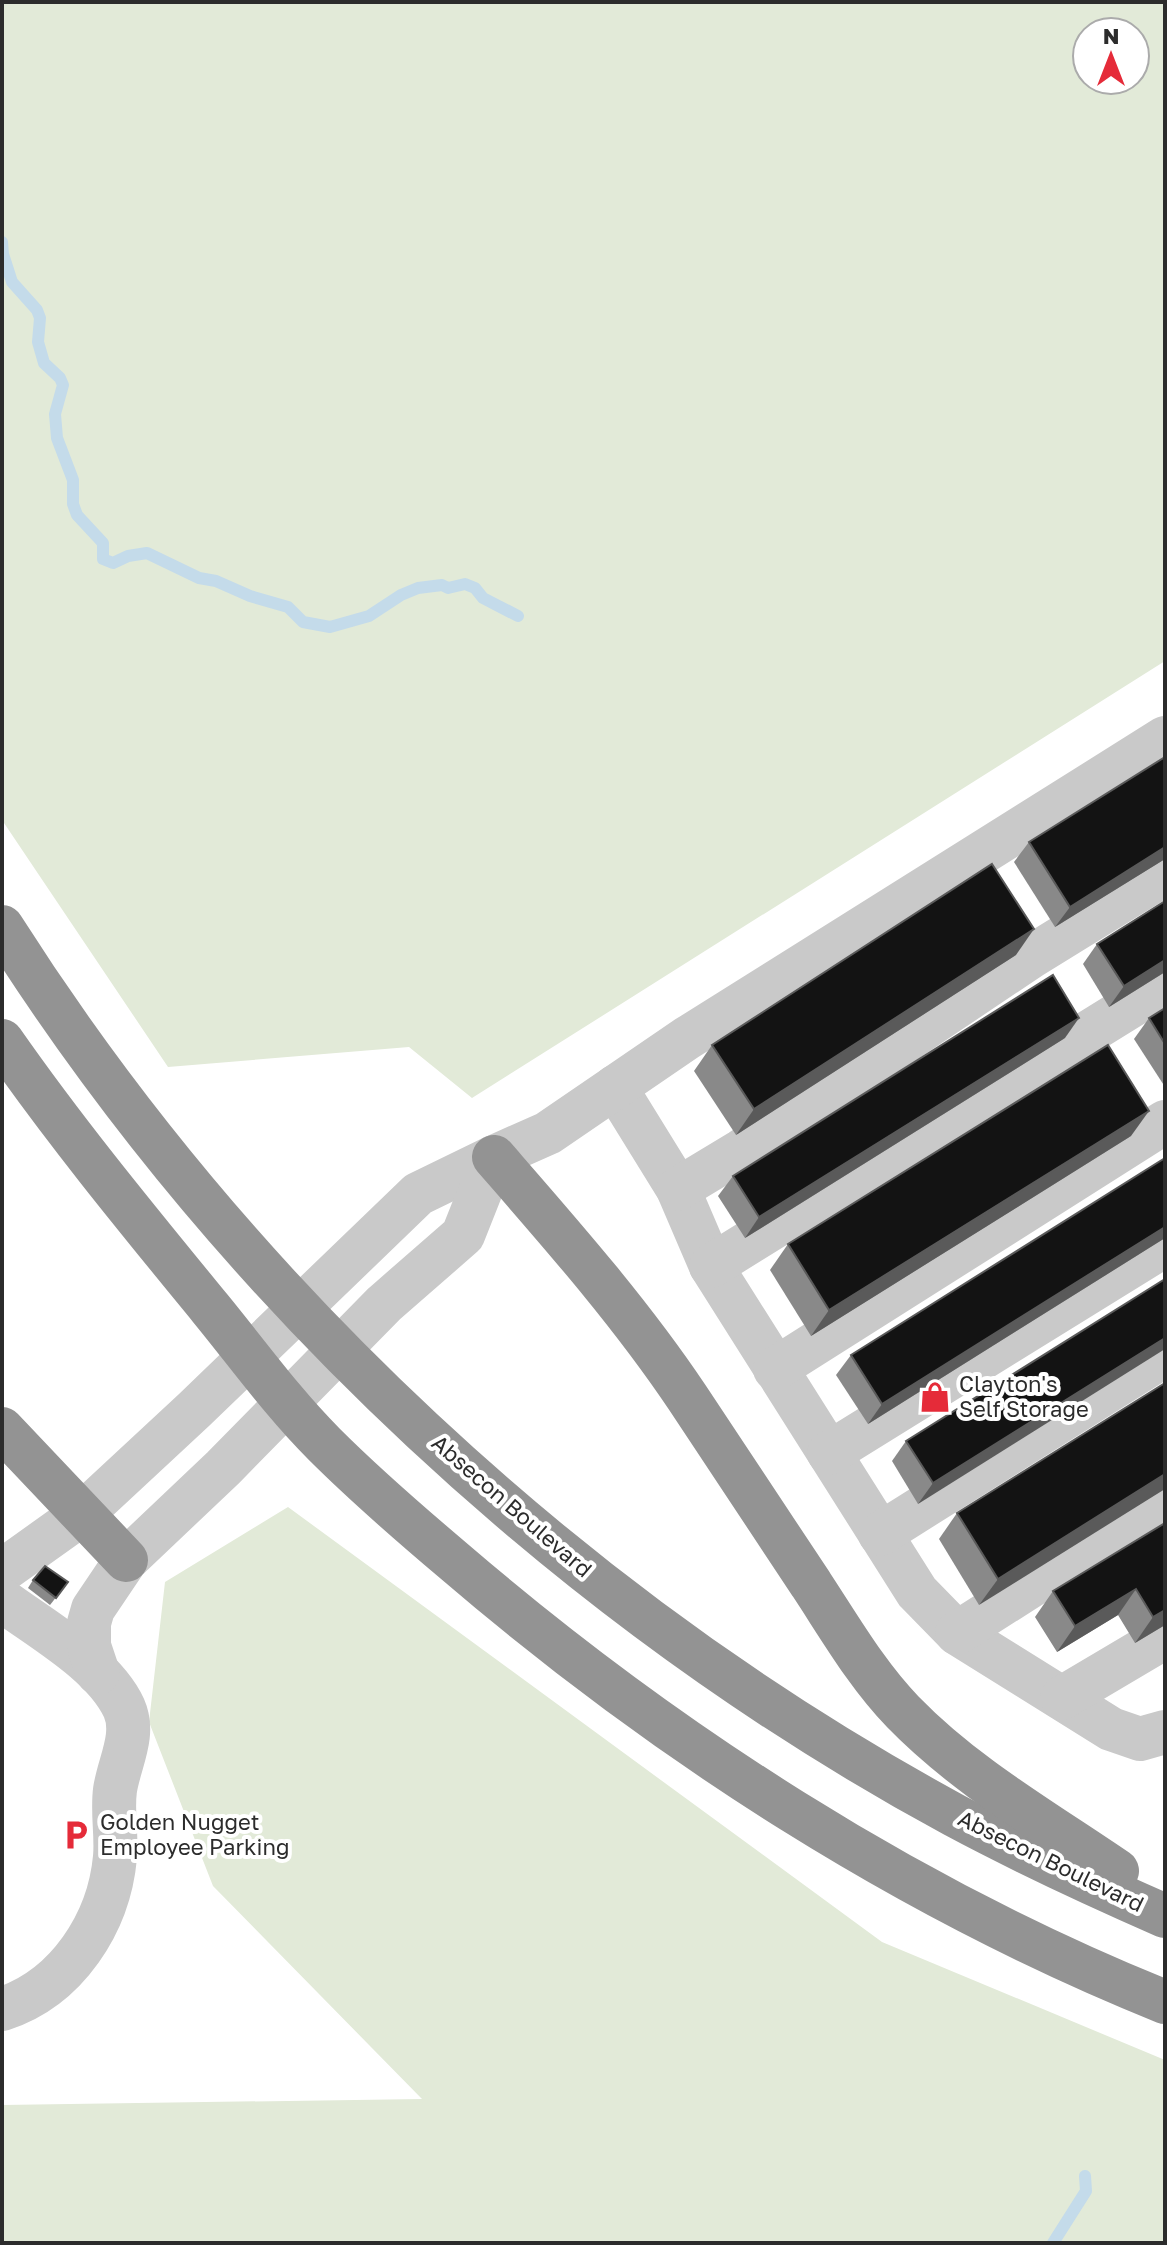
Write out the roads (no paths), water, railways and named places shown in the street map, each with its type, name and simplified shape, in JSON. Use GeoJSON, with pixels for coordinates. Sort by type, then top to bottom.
{"type":"FeatureCollection","features":[{"type":"Feature","properties":{"kind":"highway","name":"Absecon Boulevard"},"geometry":{"type":"LineString","coordinates":[[2,927],[29,969],[206,1206],[341,1348],[512,1511],[579,1566],[699,1655],[827,1740],[954,1815],[1086,1881],[1165,1916]]}},
{"type":"Feature","properties":{"kind":"highway"},"geometry":{"type":"LineString","coordinates":[[2,1041],[116,1195],[322,1442],[401,1516],[517,1615],[644,1711],[759,1789],[884,1865],[1016,1935],[1165,2002]]}},
{"type":"Feature","properties":{"kind":"highway"},"geometry":{"type":"LineString","coordinates":[[494,1157],[630,1318],[684,1393],[849,1641],[901,1710],[936,1744],[975,1775],[1165,1904]]}},
{"type":"Feature","properties":{"kind":"highway"},"geometry":{"type":"LineString","coordinates":[[7,1447],[82,1514],[126,1560]]}},
{"type":"Feature","properties":{"kind":"street"},"geometry":{"type":"LineString","coordinates":[[2,1571],[82,1514],[418,1194],[548,1133],[687,1038],[1165,738]]}},
{"type":"Feature","properties":{"kind":"street"},"geometry":{"type":"LineString","coordinates":[[775,1369],[1158,1141],[1114,1085],[971,858]]}},
{"type":"Feature","properties":{"kind":"street"},"geometry":{"type":"LineString","coordinates":[[711,1266],[1058,996],[1165,874]]}},
{"type":"Feature","properties":{"kind":"street"},"geometry":{"type":"LineString","coordinates":[[678,1189],[741,1151],[1058,996],[1165,985]]}},
{"type":"Feature","properties":{"kind":"street"},"geometry":{"type":"LineString","coordinates":[[615,1087],[678,1189],[711,1266],[917,1592],[957,1633],[1111,1729],[1140,1739],[1165,1732]]}},
{"type":"Feature","properties":{"kind":"street"},"geometry":{"type":"LineString","coordinates":[[98,1673],[89,1646],[89,1623],[93,1609],[126,1560],[223,1468],[384,1304],[463,1235],[494,1157]]}},
{"type":"Feature","properties":{"kind":"street"},"geometry":{"type":"LineString","coordinates":[[829,1453],[1165,1245]]}},
{"type":"Feature","properties":{"kind":"street"},"geometry":{"type":"LineString","coordinates":[[880,1534],[1165,1355]]}},
{"type":"Feature","properties":{"kind":"street"},"geometry":{"type":"LineString","coordinates":[[957,1633],[1165,1500]]}},
{"type":"Feature","properties":{"kind":"street"},"geometry":{"type":"LineString","coordinates":[[2,1600],[98,1673],[125,1709],[129,1728],[116,1786],[115,1857],[106,1898],[89,1937],[62,1972],[38,1992],[2,2009]]}},
{"type":"Feature","properties":{"kind":"street"},"geometry":{"type":"LineString","coordinates":[[1062,1698],[1165,1637]]}},
{"type":"Feature","properties":{"kind":"waterway"},"geometry":{"type":"LineString","coordinates":[[2,242],[12,282],[37,310],[40,318],[38,342],[44,363],[63,385],[55,414],[57,438],[73,480],[73,504],[77,515],[103,543],[103,559],[113,563],[128,556],[147,553],[199,578],[216,581],[250,596],[288,607],[303,622],[330,627],[369,616],[418,588],[442,585],[448,588],[465,584],[475,588],[483,598],[518,616]]}},
{"type":"Feature","properties":{"kind":"waterway"},"geometry":{"type":"LineString","coordinates":[[1053,2243],[1086,2191],[1085,2176]]}},
{"type":"Feature","properties":{"kind":"place","name":"Clayton's Self Storage"},"geometry":{"type":"Point","coordinates":[935,1397]}},
{"type":"Feature","properties":{"kind":"place","name":"Golden Nugget Employee Parking"},"geometry":{"type":"Point","coordinates":[76,1835]}}]}
